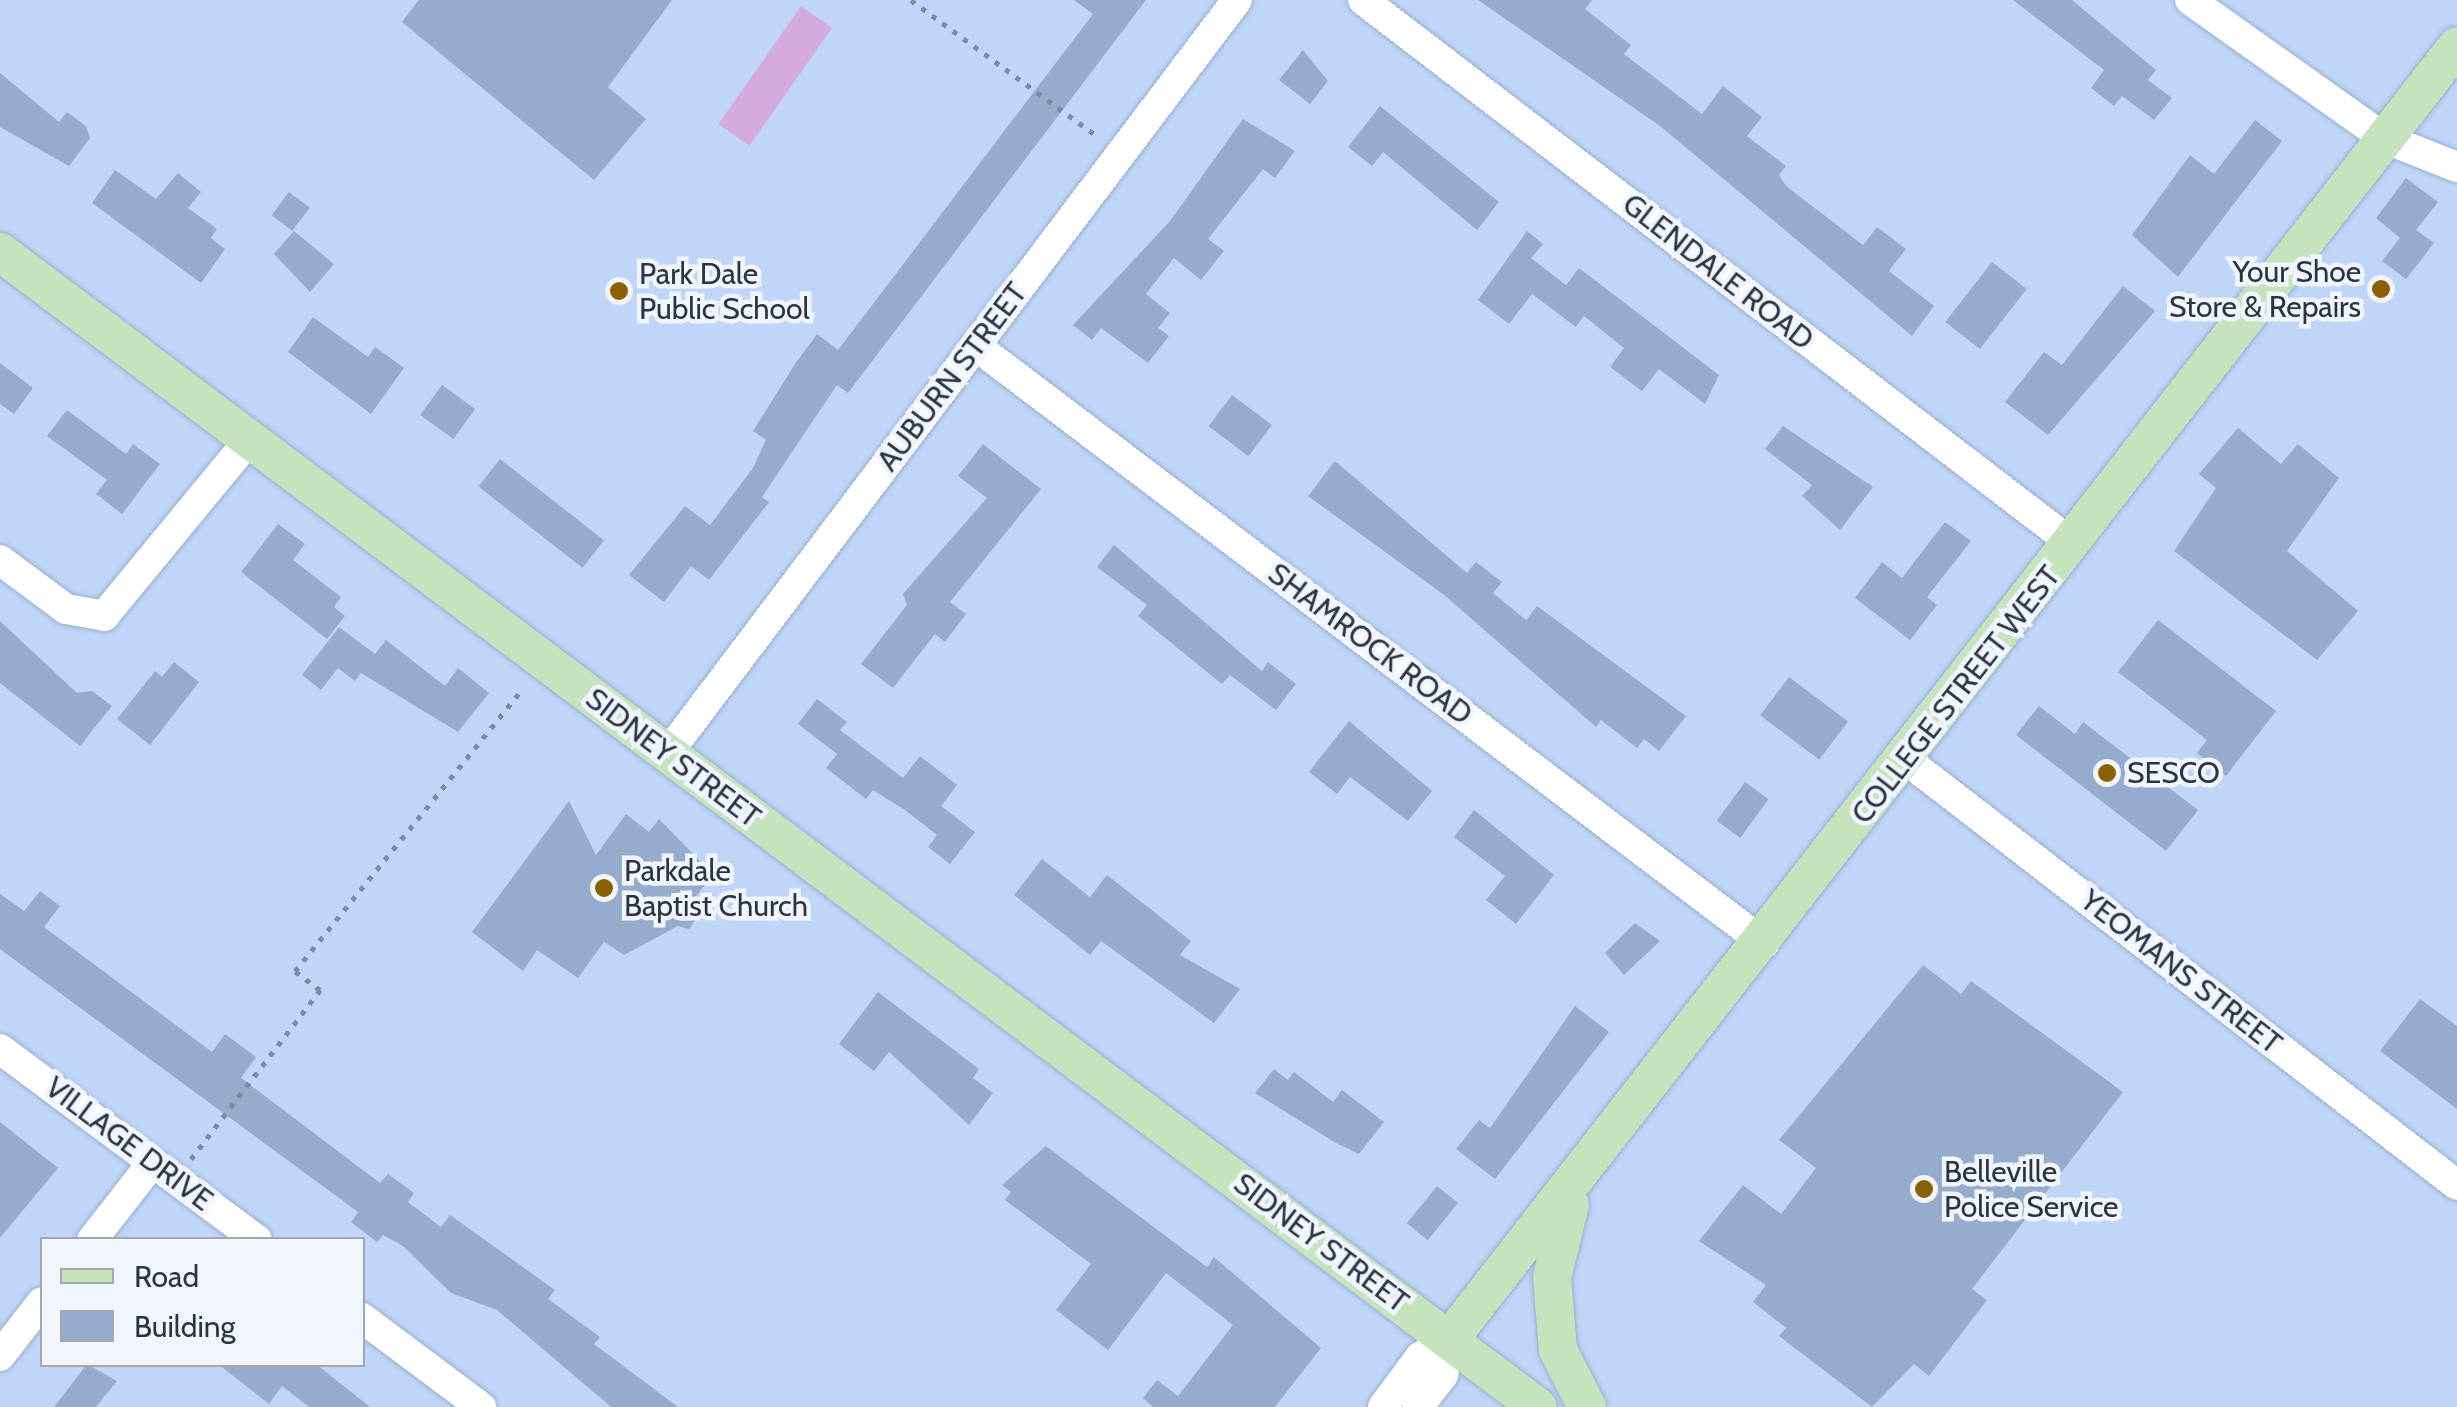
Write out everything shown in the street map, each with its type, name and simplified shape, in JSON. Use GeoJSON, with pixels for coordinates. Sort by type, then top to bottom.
{"type":"FeatureCollection","features":[{"type":"Feature","properties":{"kind":"main road","name":"COLLEGE STREET WEST"},"geometry":{"type":"LineString","coordinates":[[1449,1340],[1764,943],[2457,46]]}},
{"type":"Feature","properties":{"kind":"main road","name":"SIDNEY STREET"},"geometry":{"type":"LineString","coordinates":[[0,252],[1538,1407]]}},
{"type":"Feature","properties":{"kind":"main road"},"geometry":{"type":"LineString","coordinates":[[1587,1407],[1558,1350],[1552,1276],[1560,1225],[1589,1167]]}},
{"type":"Feature","properties":{"kind":"street","name":"AUBURN STREET"},"geometry":{"type":"LineString","coordinates":[[667,754],[1237,0]]}},
{"type":"Feature","properties":{"kind":"street","name":"GLENDALE ROAD"},"geometry":{"type":"LineString","coordinates":[[1364,0],[2073,544]]}},
{"type":"Feature","properties":{"kind":"street"},"geometry":{"type":"LineString","coordinates":[[2190,0],[2384,138],[2457,166]]}},
{"type":"Feature","properties":{"kind":"street","name":"SHAMROCK ROAD"},"geometry":{"type":"LineString","coordinates":[[976,346],[1764,943]]}},
{"type":"Feature","properties":{"kind":"street"},"geometry":{"type":"LineString","coordinates":[[0,560],[66,609],[104,616],[250,440]]}},
{"type":"Feature","properties":{"kind":"street","name":"YEOMANS STREET"},"geometry":{"type":"LineString","coordinates":[[1905,760],[2457,1185]]}},
{"type":"Feature","properties":{"kind":"street","name":"VILLAGE DRIVE"},"geometry":{"type":"LineString","coordinates":[[0,1049],[253,1237]]}},
{"type":"Feature","properties":{"kind":"street"},"geometry":{"type":"LineString","coordinates":[[95,1237],[165,1170]]}},
{"type":"Feature","properties":{"kind":"street"},"geometry":{"type":"LineString","coordinates":[[0,1356],[40,1305]]}},
{"type":"Feature","properties":{"kind":"street"},"geometry":{"type":"LineString","coordinates":[[365,1320],[482,1407]]}},
{"type":"Feature","properties":{"kind":"street","name":"COLLEGE STREET WEST"},"geometry":{"type":"LineString","coordinates":[[1383,1407],[1420,1358],[1449,1340]]}},
{"type":"Feature","properties":{"kind":"street","name":"COLLEGE STREET WEST"},"geometry":{"type":"LineString","coordinates":[[1418,1407],[1443,1376],[1449,1340]]}},
{"type":"Feature","properties":{"kind":"path"},"geometry":{"type":"LineString","coordinates":[[911,0],[1100,139]]}},
{"type":"Feature","properties":{"kind":"path"},"geometry":{"type":"LineString","coordinates":[[165,1170],[320,990],[295,971],[520,693]]}},
{"type":"Feature","properties":{"kind":"shaded area"},"geometry":{"type":"Polygon","coordinates":[[[801,6],[832,28],[750,146],[718,124],[801,6]]]}},
{"type":"Feature","properties":{"kind":"building"},"geometry":{"type":"Polygon","coordinates":[[[419,0],[672,0],[608,87],[646,119],[594,180],[402,22],[419,0]]]}},
{"type":"Feature","properties":{"kind":"building"},"geometry":{"type":"Polygon","coordinates":[[[1074,0],[1146,0],[848,393],[837,385],[762,497],[769,502],[709,580],[691,566],[664,602],[629,575],[685,506],[710,525],[753,468],[766,440],[753,431],[817,334],[838,350],[1093,14],[1074,0]]]}},
{"type":"Feature","properties":{"kind":"building"},"geometry":{"type":"Polygon","coordinates":[[[1478,0],[1592,0],[1585,9],[1631,45],[1624,54],[1702,114],[1723,86],[1762,117],[1747,136],[1786,166],[1779,175],[1786,186],[1863,245],[1877,227],[1906,249],[1889,271],[1934,306],[1912,336],[1660,126],[1478,0]]]}},
{"type":"Feature","properties":{"kind":"building"},"geometry":{"type":"Polygon","coordinates":[[[2013,0],[2072,0],[2156,70],[2148,80],[2172,98],[2154,120],[2122,96],[2114,106],[2091,88],[2104,70],[2013,0]]]}},
{"type":"Feature","properties":{"kind":"building"},"geometry":{"type":"Polygon","coordinates":[[[1303,50],[1328,81],[1310,104],[1279,80],[1303,50]]]}},
{"type":"Feature","properties":{"kind":"building"},"geometry":{"type":"Polygon","coordinates":[[[0,73],[59,122],[67,112],[86,126],[90,138],[69,166],[0,127],[0,73]]]}},
{"type":"Feature","properties":{"kind":"building"},"geometry":{"type":"Polygon","coordinates":[[[1380,106],[1499,202],[1477,230],[1383,152],[1372,166],[1348,147],[1380,106]]]}},
{"type":"Feature","properties":{"kind":"building"},"geometry":{"type":"Polygon","coordinates":[[[1243,119],[1295,151],[1275,178],[1263,169],[1208,239],[1224,251],[1201,280],[1174,258],[1146,294],[1170,313],[1158,328],[1169,336],[1148,363],[1101,328],[1092,340],[1073,325],[1170,221],[1243,119]]]}},
{"type":"Feature","properties":{"kind":"building"},"geometry":{"type":"Polygon","coordinates":[[[2255,120],[2282,141],[2178,277],[2132,235],[2190,155],[2214,174],[2255,120]]]}},
{"type":"Feature","properties":{"kind":"building"},"geometry":{"type":"Polygon","coordinates":[[[115,170],[156,199],[178,173],[201,192],[188,208],[217,229],[211,238],[225,249],[201,283],[92,203],[115,170]]]}},
{"type":"Feature","properties":{"kind":"building"},"geometry":{"type":"Polygon","coordinates":[[[2406,178],[2438,202],[2416,230],[2434,243],[2406,279],[2382,261],[2400,238],[2376,218],[2406,178]]]}},
{"type":"Feature","properties":{"kind":"building"},"geometry":{"type":"Polygon","coordinates":[[[289,192],[310,208],[292,231],[272,215],[289,192]]]}},
{"type":"Feature","properties":{"kind":"building"},"geometry":{"type":"Polygon","coordinates":[[[294,231],[334,264],[310,292],[274,254],[294,231]]]}},
{"type":"Feature","properties":{"kind":"building"},"geometry":{"type":"Polygon","coordinates":[[[1527,231],[1543,244],[1531,258],[1566,285],[1579,268],[1719,375],[1705,404],[1659,369],[1642,391],[1610,367],[1624,348],[1584,316],[1576,327],[1532,294],[1509,324],[1478,300],[1527,231]]]}},
{"type":"Feature","properties":{"kind":"building"},"geometry":{"type":"Polygon","coordinates":[[[1992,262],[2027,289],[1980,349],[1945,322],[1992,262]]]}},
{"type":"Feature","properties":{"kind":"building"},"geometry":{"type":"Polygon","coordinates":[[[2123,286],[2155,311],[2048,435],[2005,402],[2044,352],[2062,365],[2123,286]]]}},
{"type":"Feature","properties":{"kind":"building"},"geometry":{"type":"Polygon","coordinates":[[[313,317],[368,357],[375,347],[404,368],[371,414],[288,352],[313,317]]]}},
{"type":"Feature","properties":{"kind":"building"},"geometry":{"type":"Polygon","coordinates":[[[0,363],[33,388],[14,414],[0,404],[0,363]]]}},
{"type":"Feature","properties":{"kind":"building"},"geometry":{"type":"Polygon","coordinates":[[[442,385],[475,409],[453,439],[420,415],[442,385]]]}},
{"type":"Feature","properties":{"kind":"building"},"geometry":{"type":"Polygon","coordinates":[[[1232,395],[1272,425],[1248,456],[1209,426],[1232,395]]]}},
{"type":"Feature","properties":{"kind":"building"},"geometry":{"type":"Polygon","coordinates":[[[67,410],[126,454],[133,444],[160,464],[122,514],[96,494],[107,480],[47,436],[67,410]]]}},
{"type":"Feature","properties":{"kind":"building"},"geometry":{"type":"Polygon","coordinates":[[[1783,426],[1873,487],[1840,530],[1802,496],[1812,485],[1765,449],[1783,426]]]}},
{"type":"Feature","properties":{"kind":"building"},"geometry":{"type":"Polygon","coordinates":[[[2238,428],[2281,464],[2298,444],[2339,478],[2287,551],[2358,611],[2317,660],[2174,551],[2216,488],[2199,474],[2238,428]]]}},
{"type":"Feature","properties":{"kind":"building"},"geometry":{"type":"Polygon","coordinates":[[[983,444],[1041,489],[950,602],[966,614],[945,642],[935,634],[893,688],[861,664],[907,605],[903,594],[987,498],[958,476],[983,444]]]}},
{"type":"Feature","properties":{"kind":"building"},"geometry":{"type":"Polygon","coordinates":[[[500,459],[604,540],[582,568],[478,487],[500,459]]]}},
{"type":"Feature","properties":{"kind":"building"},"geometry":{"type":"Polygon","coordinates":[[[1335,461],[1467,573],[1476,562],[1502,582],[1493,593],[1526,620],[1537,606],[1686,716],[1659,751],[1644,739],[1637,748],[1601,720],[1596,727],[1443,594],[1308,496],[1335,461]]]}},
{"type":"Feature","properties":{"kind":"building"},"geometry":{"type":"Polygon","coordinates":[[[1945,522],[1971,541],[1927,597],[1937,605],[1910,640],[1855,598],[1882,562],[1902,578],[1945,522]]]}},
{"type":"Feature","properties":{"kind":"building"},"geometry":{"type":"Polygon","coordinates":[[[278,524],[305,544],[293,560],[341,597],[334,607],[345,616],[327,639],[241,572],[278,524]]]}},
{"type":"Feature","properties":{"kind":"building"},"geometry":{"type":"Polygon","coordinates":[[[1114,545],[1262,671],[1268,662],[1296,684],[1276,710],[1230,675],[1222,684],[1138,616],[1147,605],[1097,567],[1114,545]]]}},
{"type":"Feature","properties":{"kind":"building"},"geometry":{"type":"Polygon","coordinates":[[[2158,620],[2276,711],[2226,776],[2197,753],[2207,740],[2118,672],[2158,620]]]}},
{"type":"Feature","properties":{"kind":"building"},"geometry":{"type":"Polygon","coordinates":[[[0,621],[77,693],[92,691],[112,706],[80,746],[0,683],[0,621]]]}},
{"type":"Feature","properties":{"kind":"building"},"geometry":{"type":"Polygon","coordinates":[[[339,627],[375,654],[386,640],[445,686],[458,668],[489,693],[458,732],[361,673],[355,681],[338,668],[321,690],[302,675],[339,627]]]}},
{"type":"Feature","properties":{"kind":"building"},"geometry":{"type":"Polygon","coordinates":[[[174,662],[199,682],[150,745],[117,719],[155,671],[162,677],[174,662]]]}},
{"type":"Feature","properties":{"kind":"building"},"geometry":{"type":"Polygon","coordinates":[[[1789,677],[1848,722],[1819,760],[1760,715],[1789,677]]]}},
{"type":"Feature","properties":{"kind":"building"},"geometry":{"type":"Polygon","coordinates":[[[817,699],[847,722],[840,730],[903,778],[920,756],[957,785],[941,806],[975,832],[950,864],[928,847],[937,835],[905,810],[873,790],[866,799],[826,768],[837,754],[798,724],[817,699]]]}},
{"type":"Feature","properties":{"kind":"building","name":"SESCO"},"geometry":{"type":"Polygon","coordinates":[[[2039,706],[2075,734],[2083,722],[2198,810],[2166,851],[2016,735],[2039,706]]]}},
{"type":"Feature","properties":{"kind":"building"},"geometry":{"type":"Polygon","coordinates":[[[1349,721],[1432,791],[1408,821],[1350,777],[1337,794],[1309,772],[1349,721]]]}},
{"type":"Feature","properties":{"kind":"building"},"geometry":{"type":"Polygon","coordinates":[[[1745,782],[1768,799],[1740,838],[1717,821],[1745,782]]]}},
{"type":"Feature","properties":{"kind":"building","name":"Parkdale Baptist Church"},"geometry":{"type":"Polygon","coordinates":[[[569,801],[596,855],[626,814],[649,832],[659,819],[713,874],[692,902],[702,910],[689,929],[678,926],[624,955],[604,942],[578,978],[537,950],[523,971],[472,932],[569,801]]]}},
{"type":"Feature","properties":{"kind":"building"},"geometry":{"type":"Polygon","coordinates":[[[1474,810],[1554,875],[1516,924],[1486,900],[1505,876],[1454,837],[1474,810]]]}},
{"type":"Feature","properties":{"kind":"building"},"geometry":{"type":"Polygon","coordinates":[[[1042,859],[1090,897],[1107,875],[1191,941],[1180,955],[1240,989],[1214,1023],[1101,941],[1090,955],[1014,895],[1042,859]]]}},
{"type":"Feature","properties":{"kind":"building"},"geometry":{"type":"Polygon","coordinates":[[[40,891],[60,906],[44,927],[212,1052],[225,1034],[256,1057],[241,1078],[380,1183],[388,1174],[414,1193],[408,1202],[441,1227],[450,1215],[555,1290],[548,1299],[600,1337],[594,1344],[678,1407],[611,1407],[497,1310],[451,1293],[403,1246],[383,1235],[377,1242],[351,1222],[358,1212],[0,949],[0,894],[24,911],[40,891]]]}},
{"type":"Feature","properties":{"kind":"building"},"geometry":{"type":"Polygon","coordinates":[[[1635,923],[1660,941],[1624,975],[1605,953],[1635,923]]]}},
{"type":"Feature","properties":{"kind":"building","name":"Belleville Police Service"},"geometry":{"type":"Polygon","coordinates":[[[1923,965],[1961,994],[1971,981],[2123,1092],[1972,1289],[1987,1300],[1929,1376],[1914,1364],[1872,1407],[1779,1336],[1786,1328],[1753,1302],[1766,1285],[1699,1241],[1743,1185],[1781,1214],[1816,1168],[1779,1140],[1923,965]]]}},
{"type":"Feature","properties":{"kind":"building"},"geometry":{"type":"Polygon","coordinates":[[[878,992],[979,1069],[973,1078],[993,1093],[969,1125],[889,1052],[874,1071],[839,1044],[878,992]]]}},
{"type":"Feature","properties":{"kind":"building"},"geometry":{"type":"Polygon","coordinates":[[[2420,999],[2457,1026],[2457,1109],[2380,1051],[2420,999]]]}},
{"type":"Feature","properties":{"kind":"building"},"geometry":{"type":"Polygon","coordinates":[[[1575,1006],[1609,1032],[1495,1179],[1456,1149],[1479,1120],[1490,1128],[1575,1006]]]}},
{"type":"Feature","properties":{"kind":"building"},"geometry":{"type":"Polygon","coordinates":[[[1274,1069],[1288,1080],[1294,1072],[1333,1102],[1342,1090],[1384,1122],[1359,1154],[1336,1143],[1255,1093],[1274,1069]]]}},
{"type":"Feature","properties":{"kind":"building"},"geometry":{"type":"Polygon","coordinates":[[[0,1122],[58,1168],[0,1238],[0,1122]]]}},
{"type":"Feature","properties":{"kind":"building"},"geometry":{"type":"Polygon","coordinates":[[[1046,1146],[1207,1267],[1214,1257],[1321,1348],[1275,1407],[1153,1407],[1143,1398],[1157,1380],[1178,1396],[1233,1325],[1166,1273],[1108,1350],[1056,1310],[1091,1264],[1005,1200],[1011,1192],[1002,1185],[1046,1146]]]}},
{"type":"Feature","properties":{"kind":"building"},"geometry":{"type":"Polygon","coordinates":[[[1437,1186],[1458,1203],[1428,1240],[1407,1223],[1437,1186]]]}},
{"type":"Feature","properties":{"kind":"building"},"geometry":{"type":"Polygon","coordinates":[[[85,1367],[92,1367],[117,1381],[96,1407],[54,1407],[85,1367]]]}},
{"type":"Feature","properties":{"kind":"building"},"geometry":{"type":"Polygon","coordinates":[[[222,1367],[320,1367],[370,1407],[309,1407],[282,1386],[269,1404],[222,1367]]]}},
{"type":"Feature","properties":{"kind":"place","name":"Your Shoe Store & Repairs"},"geometry":{"type":"Point","coordinates":[2381,289]}},
{"type":"Feature","properties":{"kind":"place","name":"Park Dale Public School"},"geometry":{"type":"Point","coordinates":[619,291]}},
{"type":"Feature","properties":{"kind":"place","name":"SESCO"},"geometry":{"type":"Point","coordinates":[2107,773]}},
{"type":"Feature","properties":{"kind":"place","name":"Parkdale Baptist Church"},"geometry":{"type":"Point","coordinates":[604,888]}},
{"type":"Feature","properties":{"kind":"place","name":"Belleville Police Service"},"geometry":{"type":"Point","coordinates":[1924,1189]}}]}
